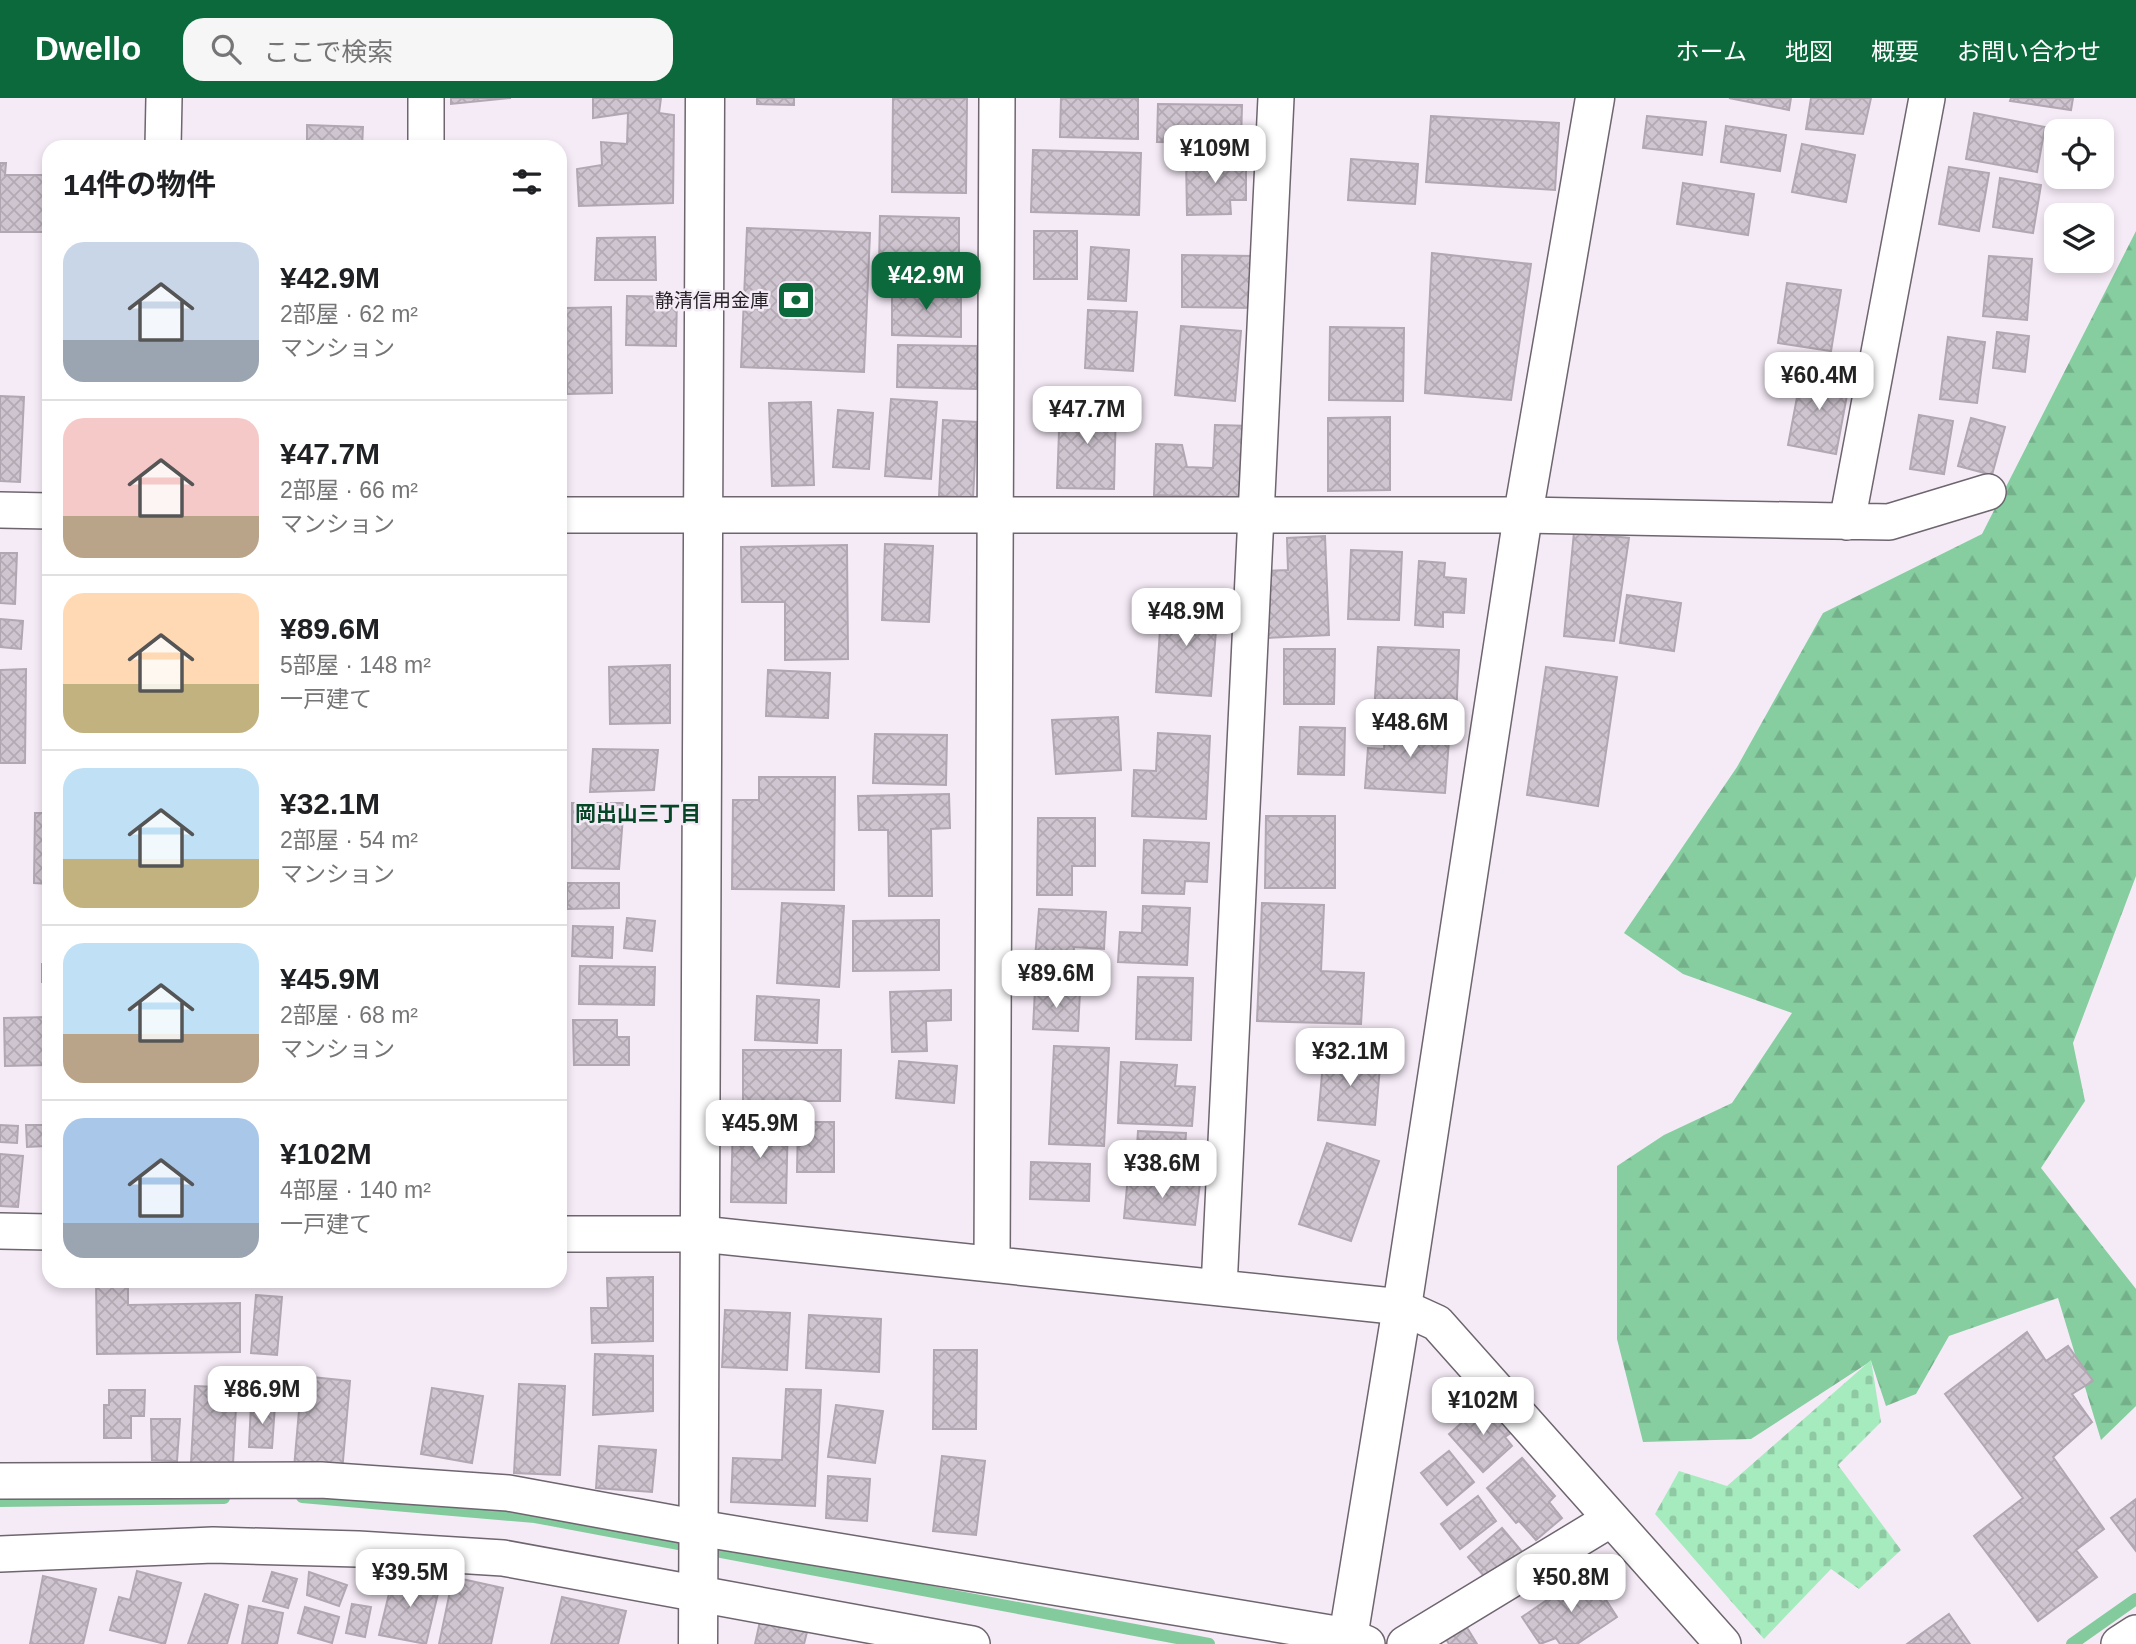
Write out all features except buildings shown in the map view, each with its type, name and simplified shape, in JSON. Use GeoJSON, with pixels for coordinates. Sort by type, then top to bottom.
{"type":"FeatureCollection","features":[{"type":"Feature","properties":{"kind":"street"},"geometry":{"type":"LineString","coordinates":[[163,140],[164,98]]}},
{"type":"Feature","properties":{"kind":"street"},"geometry":{"type":"LineString","coordinates":[[426,98],[426,140]]}},
{"type":"Feature","properties":{"kind":"street"},"geometry":{"type":"LineString","coordinates":[[698,1644],[705,98]]}},
{"type":"Feature","properties":{"kind":"street"},"geometry":{"type":"LineString","coordinates":[[992,1264],[997,98]]}},
{"type":"Feature","properties":{"kind":"street"},"geometry":{"type":"LineString","coordinates":[[1219,1288],[1276,98]]}},
{"type":"Feature","properties":{"kind":"street"},"geometry":{"type":"LineString","coordinates":[[0,1481],[321,1480],[508,1493],[1354,1641],[1402,1307],[1523,516],[1595,98]]}},
{"type":"Feature","properties":{"kind":"street"},"geometry":{"type":"LineString","coordinates":[[1847,522],[1927,98]]}},
{"type":"Feature","properties":{"kind":"street"},"geometry":{"type":"LineString","coordinates":[[567,515],[1523,516],[1889,522],[1988,492]]}},
{"type":"Feature","properties":{"kind":"street"},"geometry":{"type":"LineString","coordinates":[[0,510],[42,511]]}},
{"type":"Feature","properties":{"kind":"street"},"geometry":{"type":"LineString","coordinates":[[0,1231],[42,1232]]}},
{"type":"Feature","properties":{"kind":"street"},"geometry":{"type":"LineString","coordinates":[[567,1234],[701,1234],[1402,1307],[1437,1323],[1723,1644]]}},
{"type":"Feature","properties":{"kind":"street"},"geometry":{"type":"LineString","coordinates":[[1405,1644],[1611,1519]]}},
{"type":"Feature","properties":{"kind":"street"},"geometry":{"type":"LineString","coordinates":[[0,1554],[214,1545],[358,1549],[503,1558],[699,1591],[972,1644]]}},
{"type":"Feature","properties":{"kind":"street"},"geometry":{"type":"LineString","coordinates":[[2119,1644],[2136,1633]]}},
{"type":"Feature","properties":{"kind":"green space"},"geometry":{"type":"Polygon","coordinates":[[[2136,231],[2136,876],[2073,1043],[2085,1101],[2041,1168],[2136,1289],[2136,1406],[2101,1440],[2058,1298],[1949,1336],[1916,1394],[1886,1406],[1871,1361],[1751,1439],[1643,1442],[1617,1339],[1617,1166],[1664,1135],[1732,1103],[1792,1013],[1683,974],[1624,933],[1737,767],[1823,613],[1982,534],[2136,231]]]}},
{"type":"Feature","properties":{"kind":"green space"},"geometry":{"type":"Polygon","coordinates":[[[1871,1360],[1881,1422],[1838,1465],[1901,1550],[1859,1589],[1831,1569],[1764,1639],[1655,1514],[1679,1471],[1727,1486],[1871,1360]]]}},
{"type":"Feature","properties":{"kind":"waterway"},"geometry":{"type":"LineString","coordinates":[[302,1497],[535,1517],[1209,1644]]}},
{"type":"Feature","properties":{"kind":"waterway"},"geometry":{"type":"LineString","coordinates":[[0,1501],[224,1498]]}},
{"type":"Feature","properties":{"kind":"waterway"},"geometry":{"type":"LineString","coordinates":[[2072,1644],[2136,1599]]}},
{"type":"Feature","properties":{"kind":"place","name":"静清信用金庫"},"geometry":{"type":"Point","coordinates":[796,300]}},
{"type":"Feature","properties":{"kind":"district","name":"岡出山三丁目"},"geometry":{"type":"Point","coordinates":[638,813]}}]}
